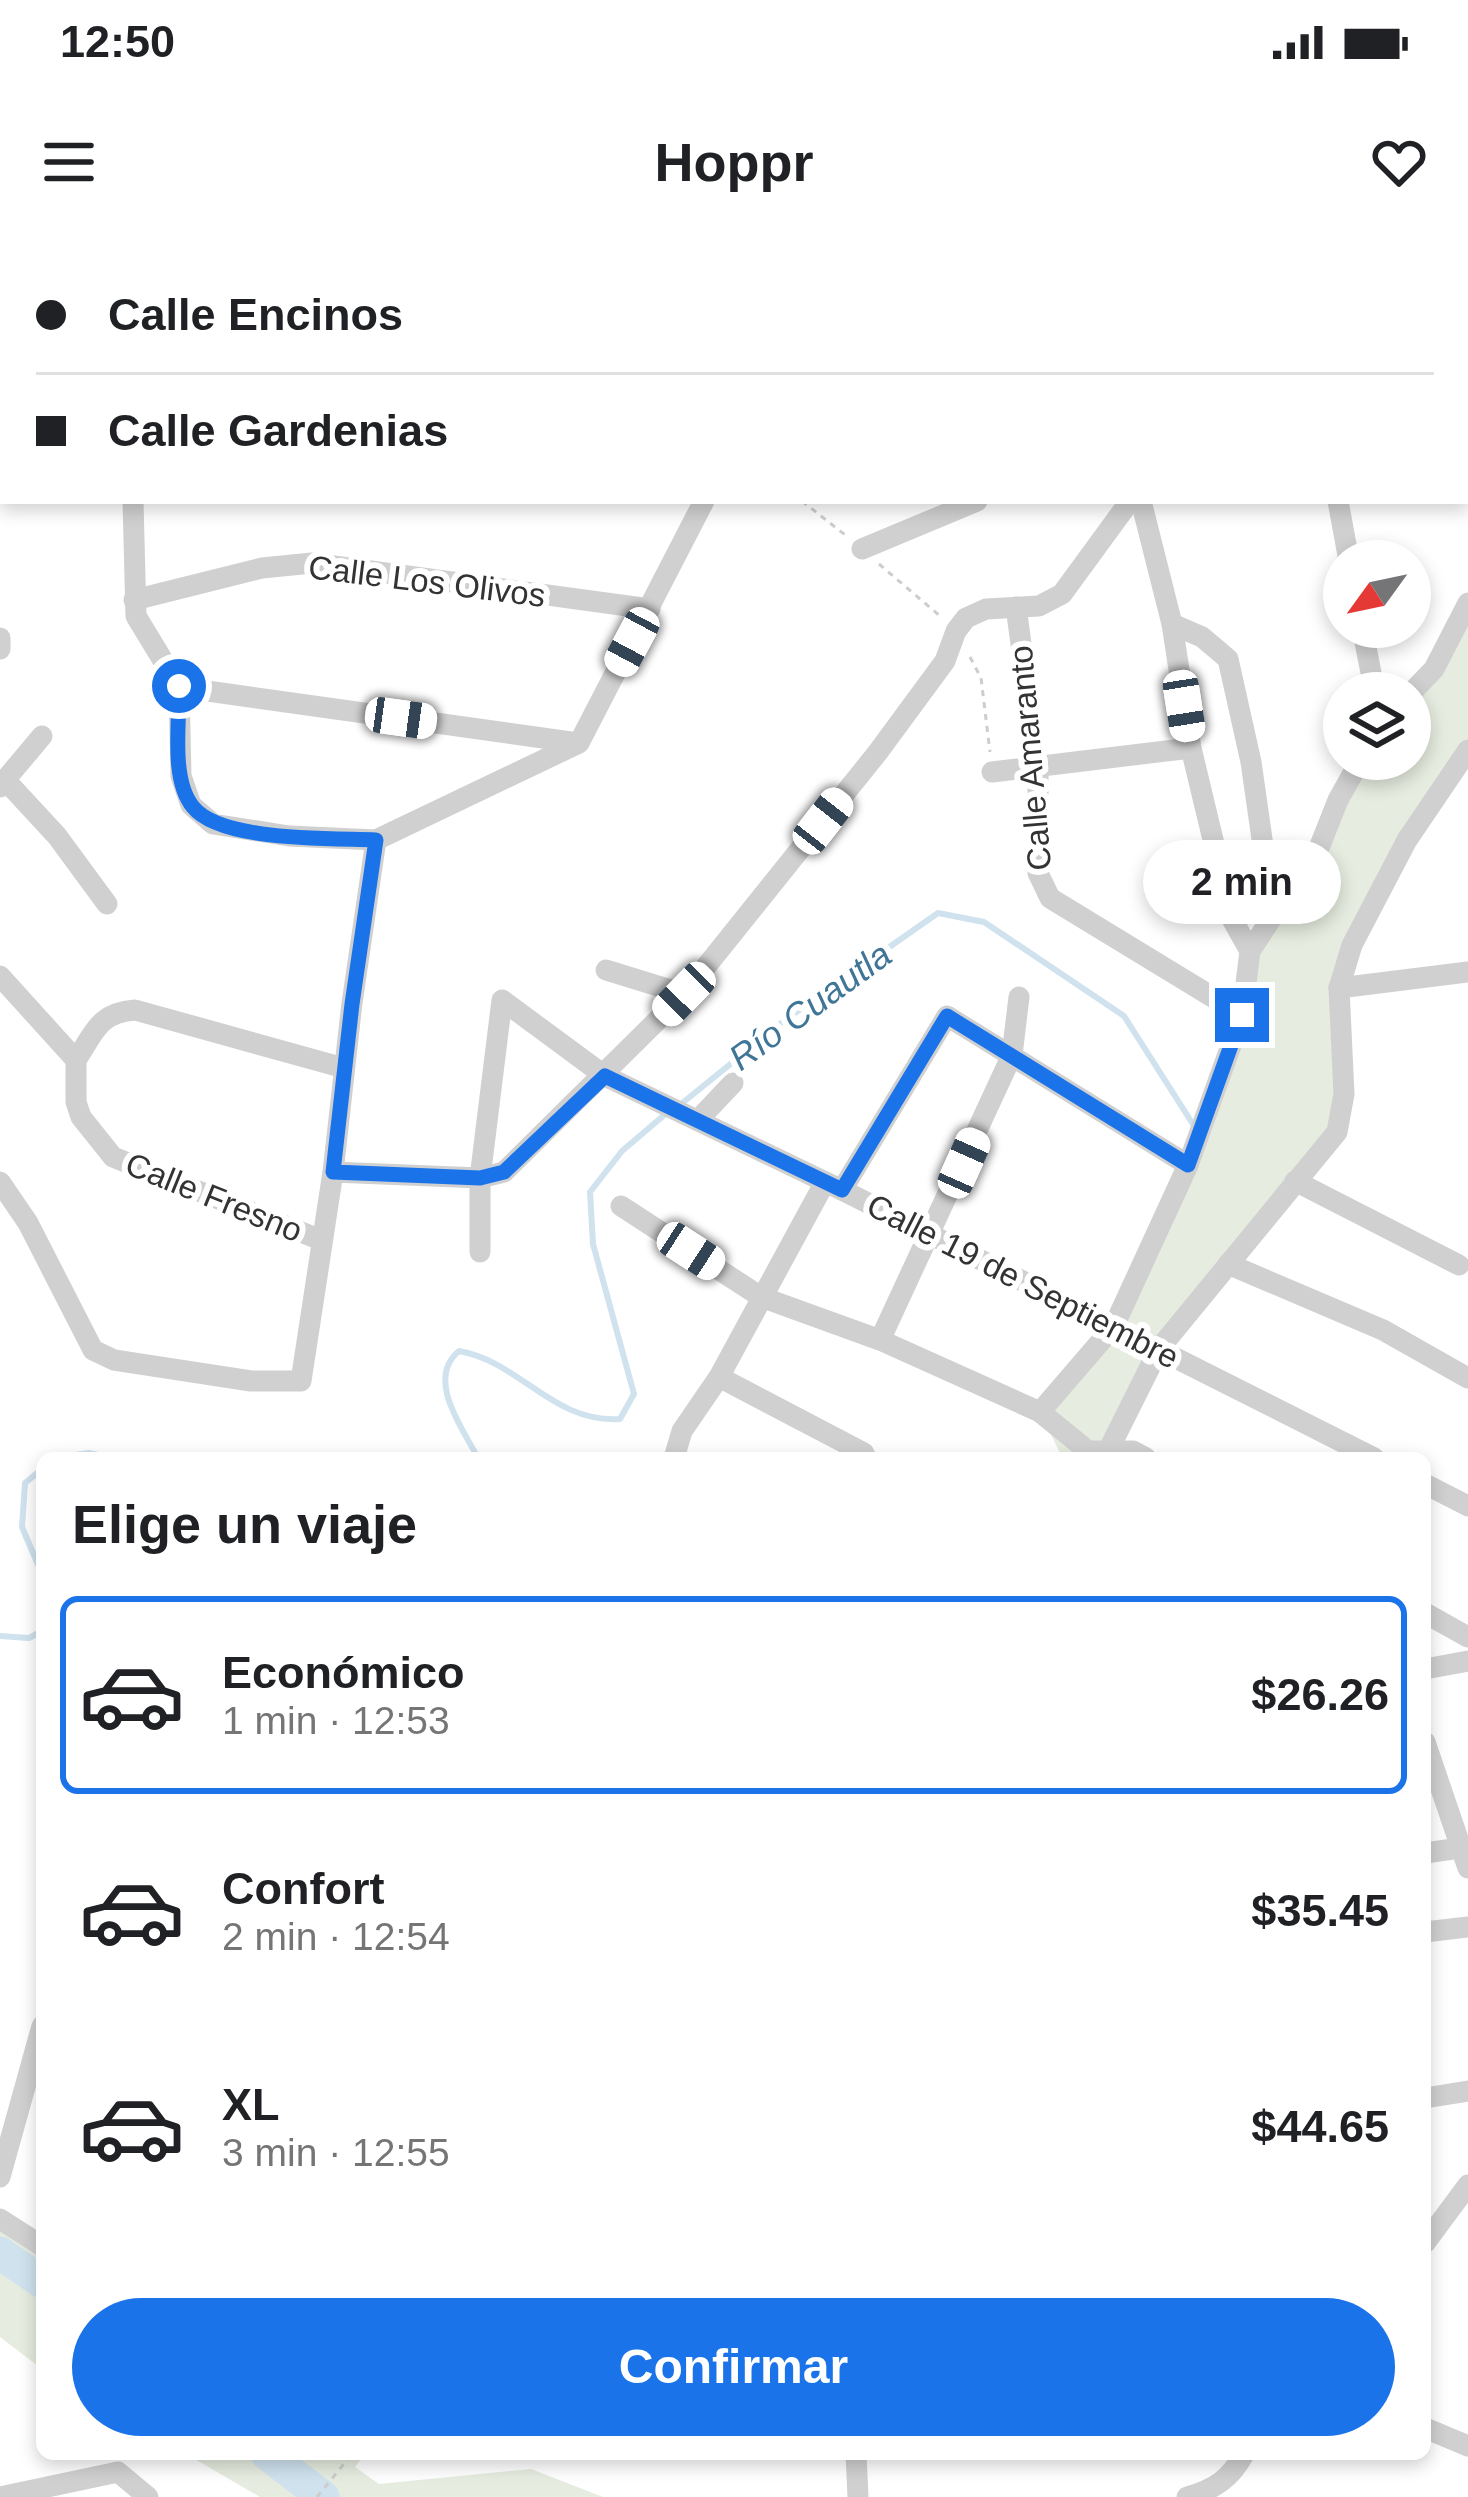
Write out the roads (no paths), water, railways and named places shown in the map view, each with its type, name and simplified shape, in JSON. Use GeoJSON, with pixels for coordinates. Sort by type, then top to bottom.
{"type":"FeatureCollection","features":[{"type":"Feature","properties":{"kind":"street"},"geometry":{"type":"LineString","coordinates":[[133,504],[136,616],[179,686],[181,776],[191,806],[213,824],[289,836],[376,840],[579,743],[702,504]]}},
{"type":"Feature","properties":{"kind":"street"},"geometry":{"type":"LineString","coordinates":[[862,550],[970,504]]}},
{"type":"Feature","properties":{"kind":"street"},"geometry":{"type":"LineString","coordinates":[[333,1172],[480,1178],[504,1172],[684,994],[878,752],[945,661],[966,618],[986,609],[1039,606],[1062,594],[1128,504]]}},
{"type":"Feature","properties":{"kind":"street"},"geometry":{"type":"LineString","coordinates":[[1142,504],[1172,624],[1191,748],[1232,919],[1250,951]]}},
{"type":"Feature","properties":{"kind":"street"},"geometry":{"type":"LineString","coordinates":[[1338,504],[1345,540]]}},
{"type":"Feature","properties":{"kind":"street","name":"Calle Los Olivos"},"geometry":{"type":"LineString","coordinates":[[134,600],[262,568],[312,562],[650,609]]}},
{"type":"Feature","properties":{"kind":"street"},"geometry":{"type":"LineString","coordinates":[[1431,672],[1468,602]]}},
{"type":"Feature","properties":{"kind":"street","name":"Calle Amaranto"},"geometry":{"type":"LineString","coordinates":[[1016,607],[1038,768],[1038,874],[1050,898],[1242,1015]]}},
{"type":"Feature","properties":{"kind":"street"},"geometry":{"type":"LineString","coordinates":[[1172,624],[1202,637],[1228,659],[1251,762],[1273,916]]}},
{"type":"Feature","properties":{"kind":"street"},"geometry":{"type":"LineString","coordinates":[[0,638],[0,649]]}},
{"type":"Feature","properties":{"kind":"street"},"geometry":{"type":"LineString","coordinates":[[179,686],[579,743]]}},
{"type":"Feature","properties":{"kind":"street"},"geometry":{"type":"LineString","coordinates":[[0,787],[42,736]]}},
{"type":"Feature","properties":{"kind":"street"},"geometry":{"type":"LineString","coordinates":[[992,772],[1191,748]]}},
{"type":"Feature","properties":{"kind":"street"},"geometry":{"type":"LineString","coordinates":[[1110,1452],[1159,1348],[1337,1132],[1344,1094],[1339,988],[1352,945],[1407,840],[1468,750]]}},
{"type":"Feature","properties":{"kind":"street"},"geometry":{"type":"LineString","coordinates":[[1040,1412],[1114,1326],[1188,1165],[1242,1015],[1250,951],[1273,916],[1300,896],[1349,780]]}},
{"type":"Feature","properties":{"kind":"street"},"geometry":{"type":"LineString","coordinates":[[0,787],[8,783],[107,904]]}},
{"type":"Feature","properties":{"kind":"street"},"geometry":{"type":"LineString","coordinates":[[0,1182],[28,1223],[93,1350],[114,1360],[251,1381],[301,1381],[376,840]]}},
{"type":"Feature","properties":{"kind":"street"},"geometry":{"type":"LineString","coordinates":[[605,970],[684,994]]}},
{"type":"Feature","properties":{"kind":"street"},"geometry":{"type":"LineString","coordinates":[[1339,988],[1468,972]]}},
{"type":"Feature","properties":{"kind":"street"},"geometry":{"type":"LineString","coordinates":[[0,976],[76,1060],[104,1018],[135,1010],[344,1068]]}},
{"type":"Feature","properties":{"kind":"street"},"geometry":{"type":"LineString","coordinates":[[880,1340],[1012,1055],[1019,997]]}},
{"type":"Feature","properties":{"kind":"street","name":"Calle 19 de Septiembre"},"geometry":{"type":"LineString","coordinates":[[480,1178],[502,1000],[605,1076],[1362,1452]]}},
{"type":"Feature","properties":{"kind":"street"},"geometry":{"type":"LineString","coordinates":[[676,1452],[682,1431],[719,1377],[761,1297],[947,1016],[1188,1165]]}},
{"type":"Feature","properties":{"kind":"street","name":"Calle Fresno"},"geometry":{"type":"LineString","coordinates":[[76,1060],[76,1102],[81,1117],[113,1157],[321,1240]]}},
{"type":"Feature","properties":{"kind":"street"},"geometry":{"type":"LineString","coordinates":[[698,1120],[733,1083]]}},
{"type":"Feature","properties":{"kind":"street"},"geometry":{"type":"LineString","coordinates":[[480,1178],[481,1252]]}},
{"type":"Feature","properties":{"kind":"street"},"geometry":{"type":"LineString","coordinates":[[1295,1181],[1459,1265]]}},
{"type":"Feature","properties":{"kind":"street"},"geometry":{"type":"LineString","coordinates":[[621,1206],[761,1297],[880,1340],[1040,1412],[1088,1451],[1099,1452]]}},
{"type":"Feature","properties":{"kind":"street"},"geometry":{"type":"LineString","coordinates":[[1228,1264],[1383,1330],[1468,1378]]}},
{"type":"Feature","properties":{"kind":"street"},"geometry":{"type":"LineString","coordinates":[[719,1377],[862,1452]]}},
{"type":"Feature","properties":{"kind":"street"},"geometry":{"type":"LineString","coordinates":[[1431,1487],[1468,1506]]}},
{"type":"Feature","properties":{"kind":"street"},"geometry":{"type":"LineString","coordinates":[[1431,1615],[1465,1627]]}},
{"type":"Feature","properties":{"kind":"street"},"geometry":{"type":"LineString","coordinates":[[1431,1668],[1468,1661]]}},
{"type":"Feature","properties":{"kind":"street"},"geometry":{"type":"LineString","coordinates":[[1431,1760],[1464,1858],[1431,1853]]}},
{"type":"Feature","properties":{"kind":"street"},"geometry":{"type":"LineString","coordinates":[[1431,1931],[1468,1927]]}},
{"type":"Feature","properties":{"kind":"street"},"geometry":{"type":"LineString","coordinates":[[0,2177],[36,2048]]}},
{"type":"Feature","properties":{"kind":"street"},"geometry":{"type":"LineString","coordinates":[[1431,2097],[1468,2091]]}},
{"type":"Feature","properties":{"kind":"street"},"geometry":{"type":"LineString","coordinates":[[1431,2234],[1468,2185]]}},
{"type":"Feature","properties":{"kind":"street"},"geometry":{"type":"LineString","coordinates":[[0,2218],[36,2242]]}},
{"type":"Feature","properties":{"kind":"street"},"geometry":{"type":"LineString","coordinates":[[1431,2431],[1468,2446]]}},
{"type":"Feature","properties":{"kind":"street"},"geometry":{"type":"LineString","coordinates":[[856,2460],[858,2497]]}},
{"type":"Feature","properties":{"kind":"street"},"geometry":{"type":"LineString","coordinates":[[1187,2497],[1218,2486],[1241,2460]]}},
{"type":"Feature","properties":{"kind":"street"},"geometry":{"type":"LineString","coordinates":[[0,2497],[118,2472],[148,2497]]}},
{"type":"Feature","properties":{"kind":"waterway","name":"Río Cuautla"},"geometry":{"type":"LineString","coordinates":[[681,1104],[785,1020],[938,913],[984,922],[1124,1016],[1196,1129]]}},
{"type":"Feature","properties":{"kind":"waterway","name":"Río Cuautla"},"geometry":{"type":"LineString","coordinates":[[475,1452],[446,1390],[449,1362],[459,1351],[501,1367],[575,1412],[620,1419],[634,1394],[593,1244],[590,1192],[622,1151],[669,1111]]}},
{"type":"Feature","properties":{"kind":"waterway","name":"Río Cuautla"},"geometry":{"type":"LineString","coordinates":[[36,1474],[25,1483],[22,1527],[36,1560]]}},
{"type":"Feature","properties":{"kind":"waterway","name":"Río Cuautla"},"geometry":{"type":"LineString","coordinates":[[0,1636],[36,1634]]}},
{"type":"Feature","properties":{"kind":"waterway"},"geometry":{"type":"LineString","coordinates":[[0,2253],[36,2278]]}},
{"type":"Feature","properties":{"kind":"waterway"},"geometry":{"type":"LineString","coordinates":[[275,2460],[323,2497]]}}]}
